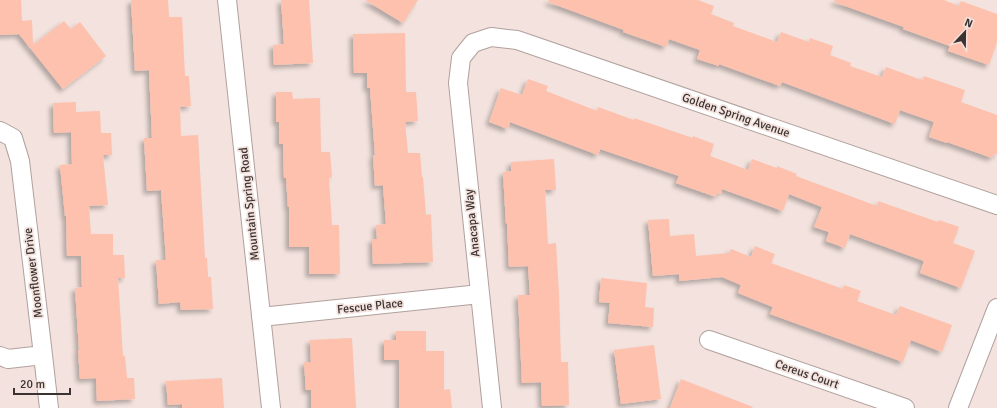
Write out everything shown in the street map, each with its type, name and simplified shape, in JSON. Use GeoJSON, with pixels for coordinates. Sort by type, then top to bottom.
{"type":"FeatureCollection","features":[{"type":"Feature","properties":{"kind":"street","name":"Mountain Spring Road"},"geometry":{"type":"LineString","coordinates":[[227,0],[271,408]]}},
{"type":"Feature","properties":{"kind":"street","name":"Golden Spring Avenue"},"geometry":{"type":"LineString","coordinates":[[473,43],[491,37],[517,40],[997,205]]}},
{"type":"Feature","properties":{"kind":"street","name":"Anacapa Way"},"geometry":{"type":"LineString","coordinates":[[473,43],[461,58],[458,83],[492,408]]}},
{"type":"Feature","properties":{"kind":"street","name":"Moonflower Drive"},"geometry":{"type":"LineString","coordinates":[[7,135],[20,161],[44,355],[49,408]]}},
{"type":"Feature","properties":{"kind":"street","name":"Fescue Place"},"geometry":{"type":"LineString","coordinates":[[261,317],[480,294]]}},
{"type":"Feature","properties":{"kind":"street"},"geometry":{"type":"LineString","coordinates":[[958,408],[997,308]]}},
{"type":"Feature","properties":{"kind":"street","name":"Cereus Court"},"geometry":{"type":"LineString","coordinates":[[709,340],[905,408]]}},
{"type":"Feature","properties":{"kind":"street"},"geometry":{"type":"LineString","coordinates":[[0,356],[8,359],[44,355]]}},
{"type":"Feature","properties":{"kind":"building"},"geometry":{"type":"Polygon","coordinates":[[[0,0],[21,0],[22,21],[32,20],[33,45],[64,21],[71,29],[80,22],[106,56],[63,89],[19,34],[0,35],[0,0]]]}},
{"type":"Feature","properties":{"kind":"building"},"geometry":{"type":"Polygon","coordinates":[[[131,0],[168,0],[169,17],[182,17],[185,76],[189,76],[191,106],[180,107],[181,136],[198,135],[205,258],[207,258],[208,277],[211,277],[213,309],[181,310],[180,302],[159,304],[156,260],[166,260],[161,190],[147,191],[144,138],[152,138],[149,70],[135,71],[131,0]]]}},
{"type":"Feature","properties":{"kind":"building"},"geometry":{"type":"Polygon","coordinates":[[[281,0],[309,0],[313,63],[274,65],[273,45],[284,44],[281,0]]]}},
{"type":"Feature","properties":{"kind":"building"},"geometry":{"type":"Polygon","coordinates":[[[365,0],[418,0],[403,23],[365,0]]]}},
{"type":"Feature","properties":{"kind":"building"},"geometry":{"type":"Polygon","coordinates":[[[549,0],[698,0],[714,6],[711,14],[734,23],[733,26],[777,42],[781,32],[809,42],[810,38],[833,46],[830,55],[851,63],[850,66],[882,77],[886,67],[922,80],[924,76],[965,90],[961,102],[997,115],[997,155],[993,154],[992,158],[929,137],[934,122],[900,110],[895,124],[782,82],[780,86],[719,64],[719,66],[697,59],[700,50],[669,39],[666,47],[623,32],[624,30],[548,2],[549,0]]]}},
{"type":"Feature","properties":{"kind":"building"},"geometry":{"type":"Polygon","coordinates":[[[835,0],[944,0],[959,6],[961,1],[997,14],[997,42],[989,65],[948,51],[950,46],[903,29],[904,27],[834,2],[835,0]]]}},
{"type":"Feature","properties":{"kind":"building"},"geometry":{"type":"Polygon","coordinates":[[[405,33],[406,92],[416,92],[418,121],[405,122],[408,153],[420,153],[426,215],[431,214],[433,262],[373,264],[372,239],[377,239],[376,225],[386,224],[383,185],[375,186],[373,155],[375,155],[370,88],[367,88],[367,73],[354,73],[353,34],[405,33]]]}},
{"type":"Feature","properties":{"kind":"building"},"geometry":{"type":"Polygon","coordinates":[[[528,79],[548,86],[546,91],[597,111],[598,107],[634,120],[634,118],[714,144],[710,156],[748,170],[752,159],[777,168],[777,166],[797,174],[796,176],[877,206],[878,201],[938,222],[939,220],[959,227],[953,243],[975,251],[961,288],[920,273],[924,261],[850,234],[845,248],[826,241],[829,232],[814,227],[822,207],[789,194],[783,211],[722,189],[721,194],[717,193],[716,197],[676,183],[679,176],[600,149],[598,155],[510,122],[508,129],[489,122],[501,88],[522,95],[528,79]]]}},
{"type":"Feature","properties":{"kind":"building"},"geometry":{"type":"Polygon","coordinates":[[[276,92],[292,92],[293,99],[320,98],[321,152],[330,152],[332,177],[329,178],[332,225],[339,225],[340,274],[309,274],[309,247],[289,247],[289,207],[286,178],[284,178],[283,144],[279,144],[279,122],[276,122],[276,92]]]}},
{"type":"Feature","properties":{"kind":"building"},"geometry":{"type":"Polygon","coordinates":[[[76,102],[76,112],[100,111],[101,133],[111,133],[112,155],[103,155],[108,205],[89,206],[91,234],[113,234],[113,255],[124,255],[125,278],[118,278],[123,356],[125,356],[127,378],[134,378],[135,399],[97,401],[96,378],[80,379],[75,288],[82,287],[81,256],[67,256],[66,216],[60,165],[72,164],[71,132],[54,133],[53,103],[76,102]]]}},
{"type":"Feature","properties":{"kind":"building"},"geometry":{"type":"Polygon","coordinates":[[[554,159],[556,190],[545,190],[548,244],[556,243],[561,362],[568,362],[569,405],[542,406],[541,382],[522,383],[518,295],[530,295],[528,266],[509,267],[503,172],[511,171],[511,162],[554,159]]]}},
{"type":"Feature","properties":{"kind":"building"},"geometry":{"type":"Polygon","coordinates":[[[669,219],[670,236],[694,234],[696,256],[729,253],[731,249],[751,257],[755,246],[775,254],[771,263],[843,289],[844,285],[861,291],[857,301],[896,315],[900,306],[952,325],[942,352],[911,340],[903,362],[770,314],[773,307],[738,293],[741,285],[722,277],[679,281],[679,274],[653,276],[648,220],[669,219]]]}},
{"type":"Feature","properties":{"kind":"building"},"geometry":{"type":"Polygon","coordinates":[[[601,278],[647,283],[645,307],[654,308],[653,327],[608,323],[610,303],[599,302],[601,278]]]}},
{"type":"Feature","properties":{"kind":"building"},"geometry":{"type":"Polygon","coordinates":[[[396,331],[426,331],[426,351],[444,351],[444,390],[450,389],[452,408],[399,408],[399,360],[384,360],[384,340],[396,340],[396,331]]]}},
{"type":"Feature","properties":{"kind":"building"},"geometry":{"type":"Polygon","coordinates":[[[352,338],[356,408],[311,408],[311,390],[306,390],[304,362],[311,362],[310,340],[352,338]]]}},
{"type":"Feature","properties":{"kind":"building"},"geometry":{"type":"Polygon","coordinates":[[[654,345],[661,399],[621,404],[614,350],[654,345]]]}},
{"type":"Feature","properties":{"kind":"building"},"geometry":{"type":"Polygon","coordinates":[[[222,378],[224,408],[182,408],[182,404],[168,405],[166,381],[222,378]]]}},
{"type":"Feature","properties":{"kind":"building"},"geometry":{"type":"Polygon","coordinates":[[[681,379],[753,407],[670,408],[681,379]]]}}]}
